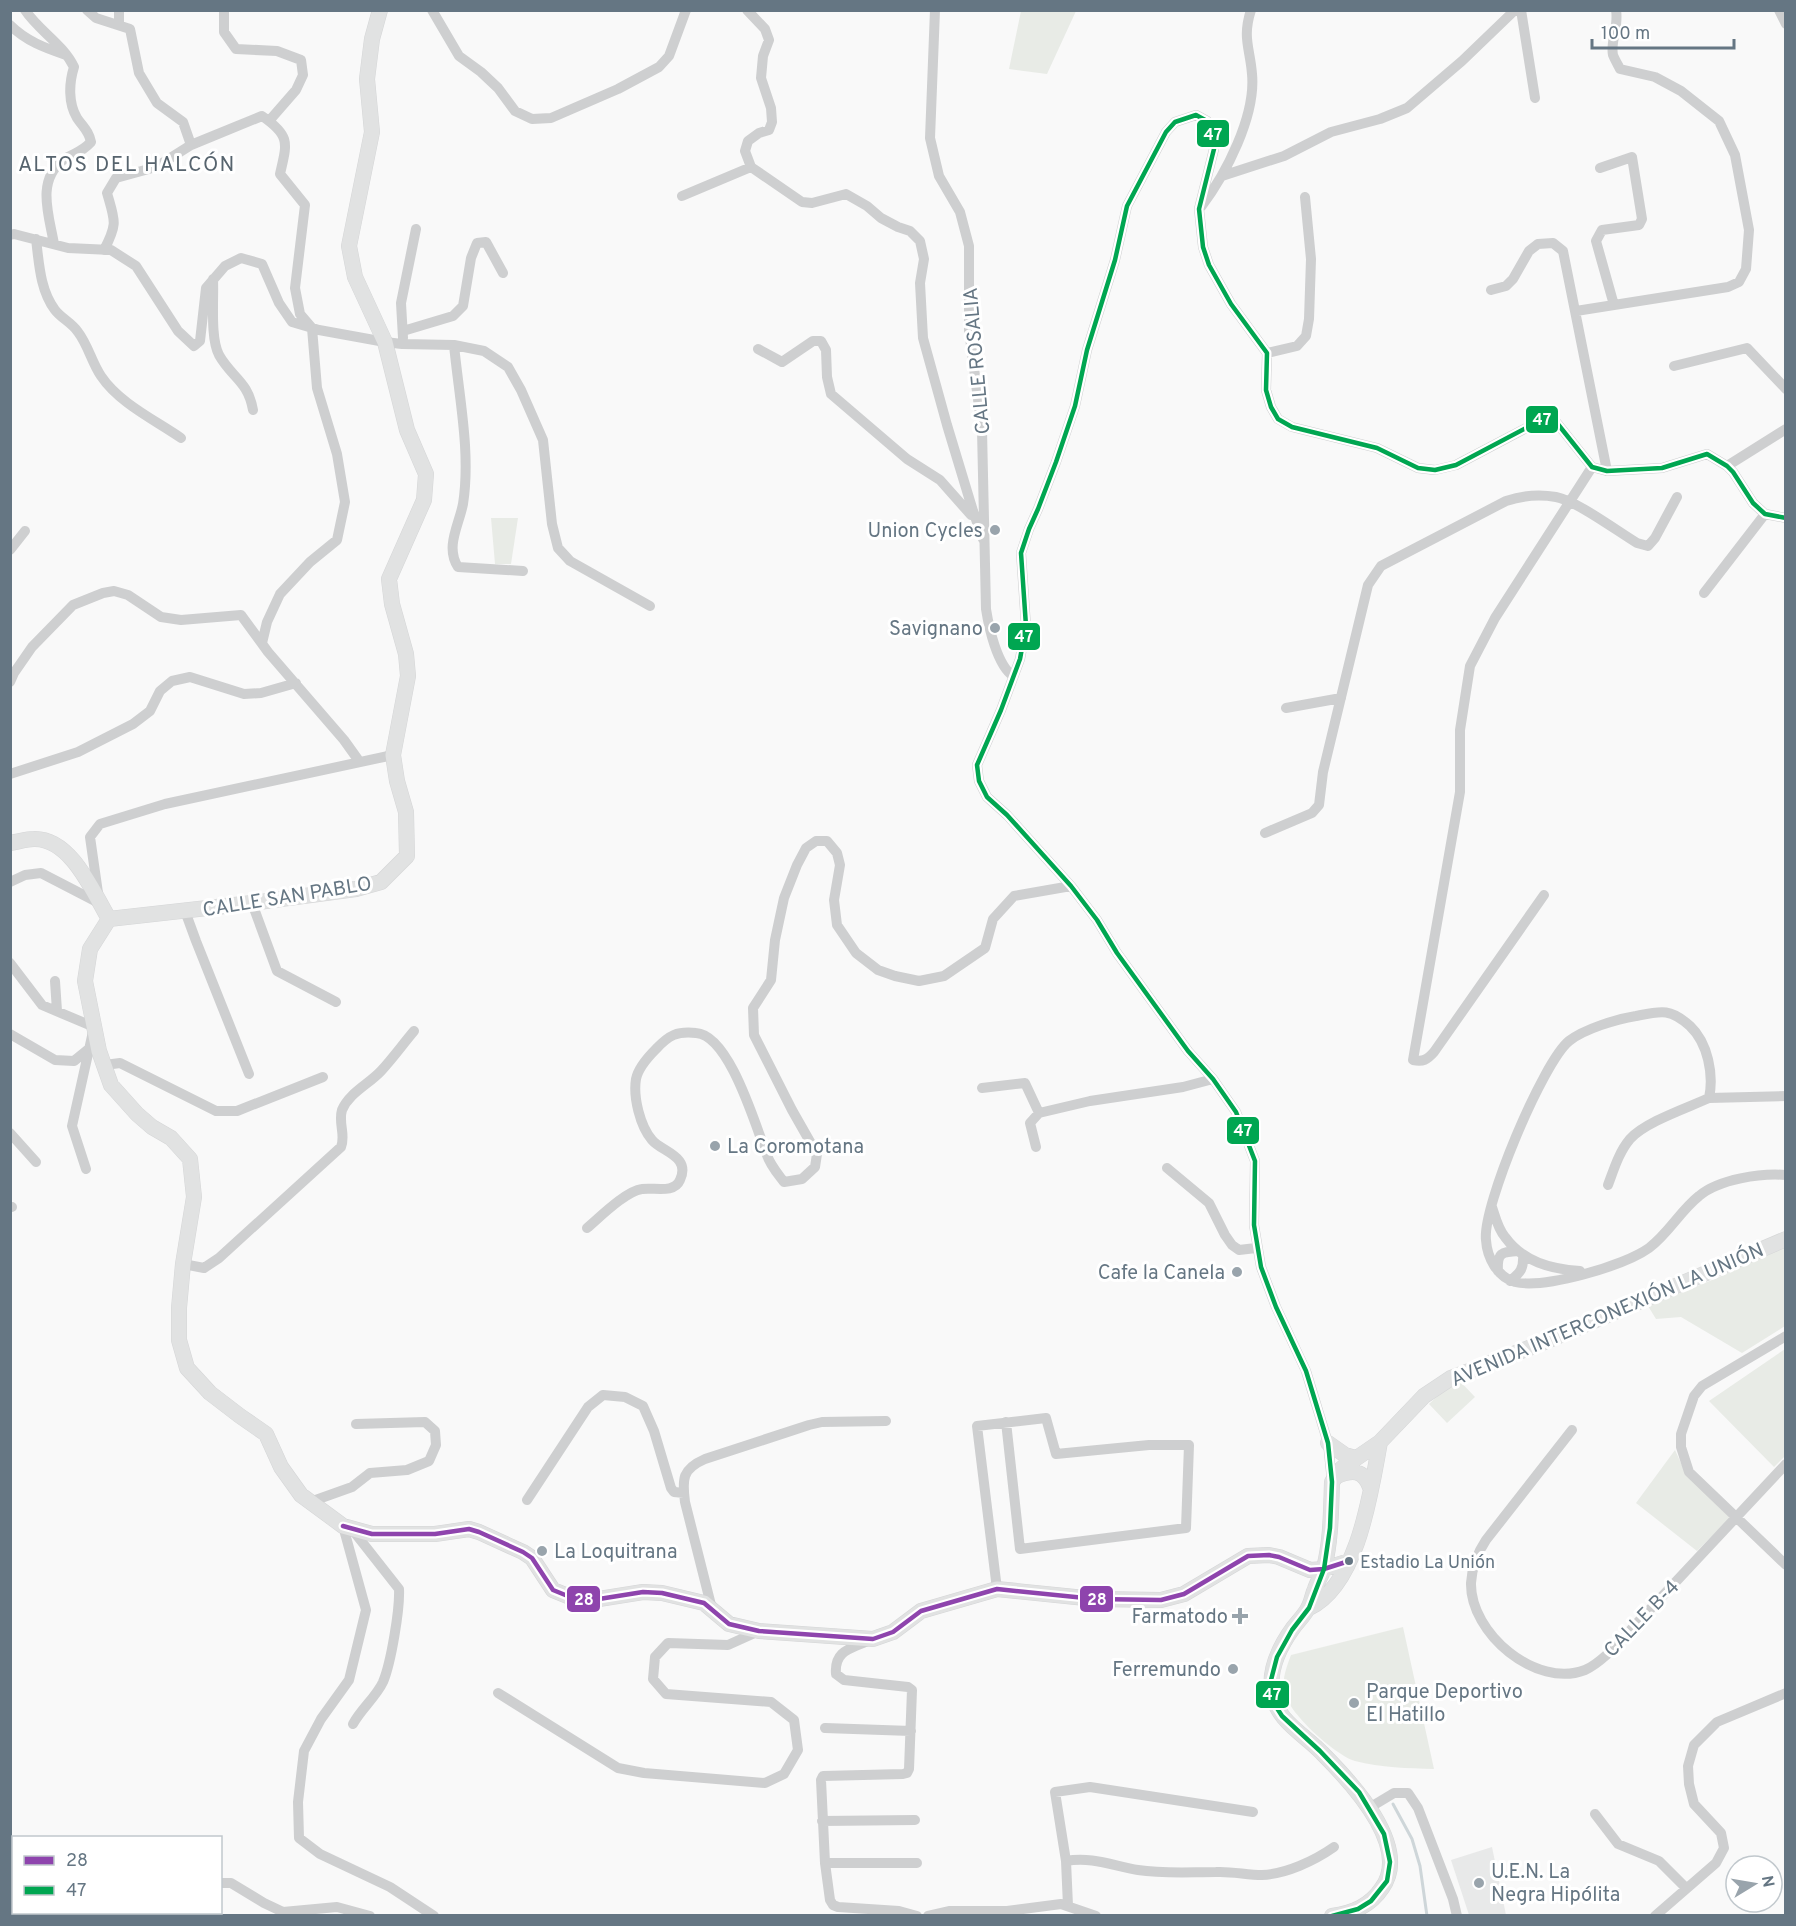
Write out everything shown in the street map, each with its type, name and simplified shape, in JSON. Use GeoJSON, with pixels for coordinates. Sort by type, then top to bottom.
{"type":"FeatureCollection","features":[{"type":"Feature","properties":{"kind":"street"},"geometry":{"type":"LineString","coordinates":[[25,10],[34,24],[69,56],[74,67],[71,76],[71,104],[77,118],[89,132],[91,142],[82,152],[64,159],[52,172],[47,183],[46,196],[54,244]]}},
{"type":"Feature","properties":{"kind":"street"},"geometry":{"type":"LineString","coordinates":[[87,10],[96,18],[130,29],[139,73],[157,103],[183,122],[191,145]]}},
{"type":"Feature","properties":{"kind":"street"},"geometry":{"type":"LineString","coordinates":[[119,10],[119,25]]}},
{"type":"Feature","properties":{"kind":"street"},"geometry":{"type":"LineString","coordinates":[[224,10],[224,32],[236,49],[277,51],[301,60],[303,75],[296,90],[270,121]]}},
{"type":"Feature","properties":{"kind":"street","name":"CALLE SAN PABLO"},"geometry":{"type":"LineString","coordinates":[[109,919],[356,889],[381,882],[407,856],[406,812],[397,781],[393,755],[408,676],[406,654],[392,604],[389,579],[424,500],[426,474],[408,430],[385,342],[355,277],[350,246],[372,132],[367,79],[372,39],[380,10]]}},
{"type":"Feature","properties":{"kind":"street"},"geometry":{"type":"LineString","coordinates":[[432,10],[459,56],[498,88],[514,111],[532,120],[551,118],[618,89],[659,67],[669,56],[686,10]]}},
{"type":"Feature","properties":{"kind":"street"},"geometry":{"type":"LineString","coordinates":[[747,10],[765,29],[769,40],[763,56],[761,78],[771,108],[772,122],[769,130],[759,133],[748,141],[745,151],[751,167],[802,202],[812,203],[846,194],[890,223],[910,231],[920,241],[924,259],[920,283],[923,338],[947,425],[983,539]]}},
{"type":"Feature","properties":{"kind":"street","name":"CALLE ROSALIA"},"geometry":{"type":"LineString","coordinates":[[935,10],[930,138],[939,176],[960,212],[969,246],[969,330],[982,430],[986,609],[989,631],[1005,671],[1013,676]]}},
{"type":"Feature","properties":{"kind":"street"},"geometry":{"type":"LineString","coordinates":[[1199,209],[1222,176],[1234,153],[1252,91],[1252,73],[1245,35],[1251,10]]}},
{"type":"Feature","properties":{"kind":"street"},"geometry":{"type":"LineString","coordinates":[[1222,176],[1284,156],[1331,132],[1380,119],[1407,108],[1462,61],[1515,10]]}},
{"type":"Feature","properties":{"kind":"street"},"geometry":{"type":"LineString","coordinates":[[1521,10],[1535,98]]}},
{"type":"Feature","properties":{"kind":"street"},"geometry":{"type":"LineString","coordinates":[[1576,311],[1728,287],[1739,282],[1746,269],[1749,240],[1735,155],[1719,121],[1681,91],[1655,77],[1620,69],[1613,55],[1613,41],[1618,23],[1616,10]]}},
{"type":"Feature","properties":{"kind":"street"},"geometry":{"type":"LineString","coordinates":[[1779,10],[1785,24]]}},
{"type":"Feature","properties":{"kind":"street"},"geometry":{"type":"LineString","coordinates":[[10,25],[42,47],[69,56]]}},
{"type":"Feature","properties":{"kind":"street"},"geometry":{"type":"LineString","coordinates":[[1332,1916],[1365,1906],[1377,1895],[1387,1881],[1390,1862],[1387,1842],[1369,1808],[1352,1783],[1282,1716],[1275,1706],[1272,1693],[1271,1680],[1277,1657],[1292,1630],[1309,1608],[1324,1569],[1334,1479],[1328,1443],[1306,1371],[1276,1307],[1261,1267],[1254,1225],[1255,1161],[1236,1112],[1213,1079],[1188,1051],[1071,886],[1007,815],[987,797],[979,781],[977,765],[1002,710],[1020,659],[1026,626],[1021,553],[1075,406],[1087,350],[1115,260],[1127,206],[1166,132],[1175,122],[1196,115],[1207,121],[1213,132],[1214,149],[1199,209],[1203,247],[1209,266],[1231,304],[1267,352],[1266,390],[1270,407],[1278,419],[1292,427],[1358,442],[1395,455],[1418,468],[1435,470],[1456,465],[1528,426],[1545,418],[1551,419],[1557,423],[1592,467],[1607,471],[1662,468],[1707,454],[1727,466],[1753,503],[1765,514],[1785,518]]}},
{"type":"Feature","properties":{"kind":"street"},"geometry":{"type":"LineString","coordinates":[[104,250],[114,230],[107,193],[116,178],[156,167],[191,145],[262,116],[281,129],[286,146],[280,174],[305,205],[295,288],[300,314],[312,328],[317,388],[337,454],[345,502],[337,540],[310,562],[280,594],[267,622],[262,643]]}},
{"type":"Feature","properties":{"kind":"street"},"geometry":{"type":"LineString","coordinates":[[1600,168],[1632,157],[1642,219],[1640,225],[1602,230],[1596,241],[1614,305]]}},
{"type":"Feature","properties":{"kind":"street"},"geometry":{"type":"LineString","coordinates":[[682,196],[751,167]]}},
{"type":"Feature","properties":{"kind":"street"},"geometry":{"type":"LineString","coordinates":[[1267,352],[1297,346],[1306,336],[1311,259],[1305,197]]}},
{"type":"Feature","properties":{"kind":"street"},"geometry":{"type":"LineString","coordinates":[[402,344],[401,303],[416,230]]}},
{"type":"Feature","properties":{"kind":"street"},"geometry":{"type":"LineString","coordinates":[[10,235],[14,234],[69,248],[111,250],[136,266],[178,331],[194,346],[200,341],[206,288],[225,266],[241,258],[262,264],[279,303],[292,322],[385,342],[454,345],[484,351],[508,368],[521,390],[543,440],[552,524],[558,548],[570,561],[650,606]]}},
{"type":"Feature","properties":{"kind":"street"},"geometry":{"type":"LineString","coordinates":[[36,239],[41,278],[48,298],[55,310],[78,331],[101,376],[112,389],[132,405],[181,438]]}},
{"type":"Feature","properties":{"kind":"street"},"geometry":{"type":"LineString","coordinates":[[403,331],[453,316],[463,306],[471,258],[477,243],[486,242],[503,273]]}},
{"type":"Feature","properties":{"kind":"street"},"geometry":{"type":"LineString","coordinates":[[1491,290],[1506,286],[1513,279],[1529,251],[1538,244],[1554,243],[1563,251],[1607,471]]}},
{"type":"Feature","properties":{"kind":"street"},"geometry":{"type":"LineString","coordinates":[[213,279],[214,338],[218,354],[250,394],[253,410]]}},
{"type":"Feature","properties":{"kind":"street"},"geometry":{"type":"LineString","coordinates":[[758,349],[782,362],[813,341],[821,341],[826,350],[827,377],[831,394],[907,459],[940,480],[976,521]]}},
{"type":"Feature","properties":{"kind":"street"},"geometry":{"type":"LineString","coordinates":[[454,345],[465,457],[463,504],[452,546],[453,560],[458,567],[523,571]]}},
{"type":"Feature","properties":{"kind":"street"},"geometry":{"type":"LineString","coordinates":[[1674,366],[1747,348],[1785,389]]}},
{"type":"Feature","properties":{"kind":"street"},"geometry":{"type":"LineString","coordinates":[[1727,466],[1785,429]]}},
{"type":"Feature","properties":{"kind":"street"},"geometry":{"type":"LineString","coordinates":[[1544,895],[1434,1052],[1428,1059],[1420,1062],[1413,1060],[1460,792],[1460,730],[1470,666],[1500,609],[1592,467]]}},
{"type":"Feature","properties":{"kind":"street"},"geometry":{"type":"LineString","coordinates":[[1265,833],[1312,813],[1319,805],[1323,772],[1368,585],[1381,566],[1506,501],[1522,496],[1556,497],[1570,502],[1636,543],[1648,546],[1655,538],[1677,497]]}},
{"type":"Feature","properties":{"kind":"street"},"geometry":{"type":"LineString","coordinates":[[1704,593],[1765,514]]}},
{"type":"Feature","properties":{"kind":"street"},"geometry":{"type":"LineString","coordinates":[[10,550],[25,531]]}},
{"type":"Feature","properties":{"kind":"street"},"geometry":{"type":"LineString","coordinates":[[10,682],[32,647],[73,605],[103,593],[114,591],[128,595],[161,617],[181,620],[241,615],[359,761]]}},
{"type":"Feature","properties":{"kind":"street"},"geometry":{"type":"LineString","coordinates":[[10,774],[78,752],[133,724],[150,711],[160,691],[172,681],[190,677],[244,694],[261,693],[296,683]]}},
{"type":"Feature","properties":{"kind":"street"},"geometry":{"type":"LineString","coordinates":[[1286,708],[1341,698]]}},
{"type":"Feature","properties":{"kind":"street"},"geometry":{"type":"LineString","coordinates":[[99,903],[90,837],[100,824],[165,804],[393,755]]}},
{"type":"Feature","properties":{"kind":"street"},"geometry":{"type":"LineString","coordinates":[[10,843],[35,838],[60,846],[83,873],[109,919],[90,949],[85,981],[94,1027],[111,1085],[137,1114],[152,1128],[171,1138],[190,1159],[194,1197],[183,1264],[179,1340],[187,1368],[210,1393],[266,1434],[281,1467],[301,1495],[347,1527],[399,1589],[400,1601],[382,1683],[359,1713],[354,1724]]}},
{"type":"Feature","properties":{"kind":"street"},"geometry":{"type":"LineString","coordinates":[[587,1228],[627,1196],[640,1189],[671,1188],[679,1182],[682,1170],[676,1157],[652,1141],[643,1125],[635,1094],[636,1077],[651,1054],[667,1038],[682,1032],[703,1033],[717,1046],[728,1062],[747,1101],[768,1158],[784,1182],[802,1179],[815,1167],[817,1154],[754,1035],[753,1008],[771,980],[784,898],[806,848],[816,841],[827,841],[837,854],[840,865],[834,900],[837,925],[856,953],[878,970],[919,981],[944,976],[985,948],[993,919],[1014,896],[1071,886]]}},
{"type":"Feature","properties":{"kind":"street"},"geometry":{"type":"LineString","coordinates":[[10,882],[25,875],[41,873],[99,903]]}},
{"type":"Feature","properties":{"kind":"street"},"geometry":{"type":"LineString","coordinates":[[252,903],[277,971],[336,1002]]}},
{"type":"Feature","properties":{"kind":"street"},"geometry":{"type":"LineString","coordinates":[[185,911],[195,942],[249,1074]]}},
{"type":"Feature","properties":{"kind":"street"},"geometry":{"type":"LineString","coordinates":[[10,963],[42,1005],[94,1027]]}},
{"type":"Feature","properties":{"kind":"street"},"geometry":{"type":"LineString","coordinates":[[55,981],[57,1011]]}},
{"type":"Feature","properties":{"kind":"street"},"geometry":{"type":"LineString","coordinates":[[1709,1098],[1712,1083],[1710,1066],[1694,1030],[1679,1016],[1664,1010],[1627,1017],[1584,1033],[1568,1042],[1529,1104],[1491,1206],[1485,1239],[1492,1263],[1498,1272],[1510,1281],[1535,1284],[1590,1272],[1647,1249],[1663,1236],[1699,1196],[1714,1186],[1766,1174],[1785,1175]]}},
{"type":"Feature","properties":{"kind":"street"},"geometry":{"type":"LineString","coordinates":[[86,1170],[72,1126],[94,1027]]}},
{"type":"Feature","properties":{"kind":"street"},"geometry":{"type":"LineString","coordinates":[[183,1264],[204,1268],[219,1258],[341,1147],[344,1140],[340,1121],[343,1108],[353,1095],[380,1072],[414,1031]]}},
{"type":"Feature","properties":{"kind":"street"},"geometry":{"type":"LineString","coordinates":[[10,1034],[55,1060],[74,1061],[90,1048]]}},
{"type":"Feature","properties":{"kind":"street"},"geometry":{"type":"LineString","coordinates":[[105,1065],[120,1063],[216,1111],[237,1111],[323,1077]]}},
{"type":"Feature","properties":{"kind":"street"},"geometry":{"type":"LineString","coordinates":[[1036,1147],[1030,1123],[1038,1113],[1090,1101],[1183,1088],[1213,1079]]}},
{"type":"Feature","properties":{"kind":"street"},"geometry":{"type":"LineString","coordinates":[[982,1088],[1025,1083],[1038,1113]]}},
{"type":"Feature","properties":{"kind":"street"},"geometry":{"type":"LineString","coordinates":[[1608,1185],[1617,1159],[1629,1140],[1641,1129],[1709,1098],[1785,1096]]}},
{"type":"Feature","properties":{"kind":"street"},"geometry":{"type":"LineString","coordinates":[[10,1133],[36,1162]]}},
{"type":"Feature","properties":{"kind":"street"},"geometry":{"type":"LineString","coordinates":[[1167,1168],[1209,1203],[1232,1245],[1239,1250],[1257,1248]]}},
{"type":"Feature","properties":{"kind":"street"},"geometry":{"type":"LineString","coordinates":[[1491,1206],[1503,1236],[1521,1253],[1524,1266],[1520,1273],[1510,1281]]}},
{"type":"Feature","properties":{"kind":"street","name":"AVENIDA INTERCONEXIÓN LA UNIÓN"},"geometry":{"type":"LineString","coordinates":[[1334,1479],[1355,1458],[1380,1442],[1424,1396],[1460,1373],[1547,1341],[1785,1239]]}},
{"type":"Feature","properties":{"kind":"street"},"geometry":{"type":"LineString","coordinates":[[1498,1272],[1497,1259],[1506,1251],[1521,1253],[1557,1270],[1590,1272]]}},
{"type":"Feature","properties":{"kind":"street"},"geometry":{"type":"LineString","coordinates":[[1785,1336],[1702,1386],[1694,1396],[1684,1422],[1681,1447],[1689,1472],[1785,1565]]}},
{"type":"Feature","properties":{"kind":"street"},"geometry":{"type":"LineString","coordinates":[[527,1500],[588,1407],[603,1395],[626,1397],[643,1406],[654,1431],[671,1488],[675,1492],[684,1493]]}},
{"type":"Feature","properties":{"kind":"street"},"geometry":{"type":"LineString","coordinates":[[997,1589],[977,1426],[1006,1422],[1046,1418],[1056,1454],[1149,1445],[1189,1445],[1186,1528],[1020,1549],[1006,1422]]}},
{"type":"Feature","properties":{"kind":"street"},"geometry":{"type":"LineString","coordinates":[[712,1609],[684,1493],[684,1476],[695,1463],[808,1425],[822,1422],[886,1421]]}},
{"type":"Feature","properties":{"kind":"street"},"geometry":{"type":"LineString","coordinates":[[310,1502],[352,1487],[370,1473],[407,1470],[429,1461],[436,1445],[435,1431],[425,1422],[356,1424]]}},
{"type":"Feature","properties":{"kind":"street","name":"CALLE B-4"},"geometry":{"type":"LineString","coordinates":[[1572,1430],[1486,1540],[1479,1552],[1474,1569],[1472,1590],[1478,1613],[1494,1640],[1518,1659],[1549,1672],[1565,1674],[1584,1670],[1598,1662],[1619,1643],[1785,1464]]}},
{"type":"Feature","properties":{"kind":"street"},"geometry":{"type":"LineString","coordinates":[[1309,1608],[1320,1603],[1328,1595],[1349,1561],[1358,1538],[1380,1442]]}},
{"type":"Feature","properties":{"kind":"street"},"geometry":{"type":"LineString","coordinates":[[1328,1443],[1345,1455],[1355,1458]]}},
{"type":"Feature","properties":{"kind":"street"},"geometry":{"type":"LineString","coordinates":[[1334,1479],[1353,1471],[1359,1472],[1367,1479],[1370,1486]]}},
{"type":"Feature","properties":{"kind":"street"},"geometry":{"type":"LineString","coordinates":[[347,1527],[372,1534],[435,1534],[469,1529],[532,1558],[545,1581],[563,1596],[586,1600],[643,1592],[662,1593],[704,1604],[729,1624],[759,1631],[873,1639]]}},
{"type":"Feature","properties":{"kind":"street"},"geometry":{"type":"LineString","coordinates":[[347,1527],[366,1610],[348,1680],[321,1719],[304,1751],[298,1802],[299,1838],[320,1854],[390,1887],[434,1916]]}},
{"type":"Feature","properties":{"kind":"street"},"geometry":{"type":"LineString","coordinates":[[1330,1528],[1336,1539],[1341,1542],[1358,1538]]}},
{"type":"Feature","properties":{"kind":"street"},"geometry":{"type":"LineString","coordinates":[[917,1916],[899,1911],[833,1905],[830,1900],[825,1863],[821,1780],[823,1776],[907,1773],[913,1695],[908,1687],[844,1680],[836,1674],[835,1663],[841,1654],[893,1632],[921,1611],[997,1589],[1095,1599],[1161,1600],[1184,1594],[1248,1556],[1269,1555],[1310,1570],[1324,1569],[1349,1561]]}},
{"type":"Feature","properties":{"kind":"street"},"geometry":{"type":"LineString","coordinates":[[498,1693],[618,1768],[644,1773],[765,1783],[784,1774],[798,1750],[794,1720],[771,1702],[666,1694],[653,1679],[655,1657],[668,1643],[728,1645],[759,1631]]}},
{"type":"Feature","properties":{"kind":"street"},"geometry":{"type":"LineString","coordinates":[[1655,1916],[1716,1863],[1724,1848],[1721,1833],[1694,1804],[1689,1784],[1688,1766],[1694,1745],[1717,1722],[1785,1693]]}},
{"type":"Feature","properties":{"kind":"street"},"geometry":{"type":"LineString","coordinates":[[825,1728],[911,1731]]}},
{"type":"Feature","properties":{"kind":"street"},"geometry":{"type":"LineString","coordinates":[[1068,1906],[1066,1861],[1055,1792],[1090,1787],[1253,1812]]}},
{"type":"Feature","properties":{"kind":"street"},"geometry":{"type":"LineString","coordinates":[[1369,1808],[1394,1793],[1408,1793],[1418,1808],[1453,1899],[1457,1916]]}},
{"type":"Feature","properties":{"kind":"street"},"geometry":{"type":"LineString","coordinates":[[1595,1814],[1618,1844],[1659,1861],[1686,1888]]}},
{"type":"Feature","properties":{"kind":"street"},"geometry":{"type":"LineString","coordinates":[[822,1821],[915,1820]]}},
{"type":"Feature","properties":{"kind":"street"},"geometry":{"type":"LineString","coordinates":[[1066,1861],[1082,1858],[1140,1870],[1171,1873],[1233,1871],[1262,1875],[1290,1869],[1320,1857],[1334,1847]]}},
{"type":"Feature","properties":{"kind":"street"},"geometry":{"type":"LineString","coordinates":[[825,1863],[917,1863]]}},
{"type":"Feature","properties":{"kind":"street"},"geometry":{"type":"LineString","coordinates":[[222,1883],[231,1883],[264,1904],[284,1912],[338,1907],[370,1916]]}},
{"type":"Feature","properties":{"kind":"street"},"geometry":{"type":"LineString","coordinates":[[928,1916],[950,1911],[1007,1911],[1061,1904],[1096,1916]]}},
{"type":"Feature","properties":{"kind":"shaded area"},"geometry":{"type":"Polygon","coordinates":[[[1021,11],[1076,11],[1047,74],[1009,69],[1021,11]]]}},
{"type":"Feature","properties":{"kind":"shaded area"},"geometry":{"type":"Polygon","coordinates":[[[491,518],[518,518],[511,564],[495,564],[491,518]]]}},
{"type":"Feature","properties":{"kind":"shaded area"},"geometry":{"type":"Polygon","coordinates":[[[1785,1245],[1785,1326],[1742,1353],[1681,1317],[1656,1319],[1648,1306],[1717,1278],[1785,1245]]]}},
{"type":"Feature","properties":{"kind":"shaded area"},"geometry":{"type":"Polygon","coordinates":[[[1785,1349],[1785,1456],[1774,1467],[1709,1401],[1785,1349]]]}},
{"type":"Feature","properties":{"kind":"shaded area"},"geometry":{"type":"Polygon","coordinates":[[[1457,1378],[1475,1397],[1447,1423],[1429,1404],[1457,1378]]]}},
{"type":"Feature","properties":{"kind":"shaded area"},"geometry":{"type":"Polygon","coordinates":[[[1675,1450],[1686,1474],[1730,1518],[1697,1551],[1636,1503],[1675,1450]]]}},
{"type":"Feature","properties":{"kind":"shaded area","name":"Parque Deportivo El Hatillo"},"geometry":{"type":"Polygon","coordinates":[[[1403,1627],[1434,1769],[1375,1765],[1346,1757],[1313,1732],[1294,1710],[1284,1691],[1284,1677],[1291,1655],[1403,1627]]]}},
{"type":"Feature","properties":{"kind":"shaded area","name":"U.E.N. La Negra Hipólita"},"geometry":{"type":"Polygon","coordinates":[[[1492,1847],[1506,1915],[1469,1915],[1451,1860],[1492,1847]]]}},
{"type":"Feature","properties":{"kind":"waterway"},"geometry":{"type":"LineString","coordinates":[[1393,1804],[1412,1839],[1420,1866],[1427,1916]]}},
{"type":"Feature","properties":{"kind":"transit line","name":"47"},"geometry":{"type":"LineString","coordinates":[[1332,1916],[1358,1909],[1371,1901],[1387,1881],[1390,1862],[1384,1834],[1359,1792],[1282,1716],[1275,1705],[1272,1693],[1271,1680],[1277,1657],[1292,1630],[1309,1608],[1324,1569],[1330,1528],[1332,1482],[1328,1443],[1306,1371],[1276,1307],[1261,1267],[1254,1225],[1255,1161],[1236,1112],[1213,1079],[1188,1051],[1071,886],[1007,815],[987,797],[979,781],[977,765],[1020,659],[1026,626],[1021,553],[1075,406],[1087,350],[1115,260],[1127,206],[1166,132],[1175,122],[1196,115],[1207,121],[1213,132],[1214,149],[1199,209],[1203,247],[1209,265],[1231,304],[1267,353],[1266,390],[1271,407],[1278,419],[1292,427],[1377,448],[1418,468],[1435,470],[1456,465],[1545,418],[1557,423],[1592,467],[1607,471],[1662,468],[1707,454],[1733,472],[1753,503],[1765,514],[1786,518]]}},
{"type":"Feature","properties":{"kind":"transit line","name":"28"},"geometry":{"type":"LineString","coordinates":[[343,1526],[372,1534],[435,1534],[469,1529],[523,1552],[532,1558],[553,1590],[575,1599],[599,1599],[643,1592],[662,1593],[704,1603],[729,1624],[759,1631],[873,1639],[893,1632],[921,1611],[997,1589],[1095,1599],[1161,1600],[1184,1594],[1248,1556],[1279,1557],[1310,1570],[1324,1569],[1349,1561]]}},
{"type":"Feature","properties":{"kind":"place","name":"Union Cycles"},"geometry":{"type":"Point","coordinates":[995,530]}},
{"type":"Feature","properties":{"kind":"place","name":"Savignano"},"geometry":{"type":"Point","coordinates":[995,628]}},
{"type":"Feature","properties":{"kind":"place","name":"La Coromotana"},"geometry":{"type":"Point","coordinates":[715,1146]}},
{"type":"Feature","properties":{"kind":"place","name":"Cafe la Canela"},"geometry":{"type":"Point","coordinates":[1237,1272]}},
{"type":"Feature","properties":{"kind":"place","name":"La Loquitrana"},"geometry":{"type":"Point","coordinates":[542,1551]}},
{"type":"Feature","properties":{"kind":"place","name":"Estadio La Unión"},"geometry":{"type":"Point","coordinates":[1349,1561]}},
{"type":"Feature","properties":{"kind":"place","name":"Farmatodo"},"geometry":{"type":"Point","coordinates":[1240,1616]}},
{"type":"Feature","properties":{"kind":"place","name":"Ferremundo"},"geometry":{"type":"Point","coordinates":[1233,1669]}},
{"type":"Feature","properties":{"kind":"place","name":"Parque Deportivo El Hatillo"},"geometry":{"type":"Point","coordinates":[1354,1703]}},
{"type":"Feature","properties":{"kind":"place","name":"U.E.N. La Negra Hipólita"},"geometry":{"type":"Point","coordinates":[1479,1883]}},
{"type":"Feature","properties":{"kind":"district","name":"ALTOS DEL HALCÓN"},"geometry":{"type":"Point","coordinates":[127,164]}}]}
